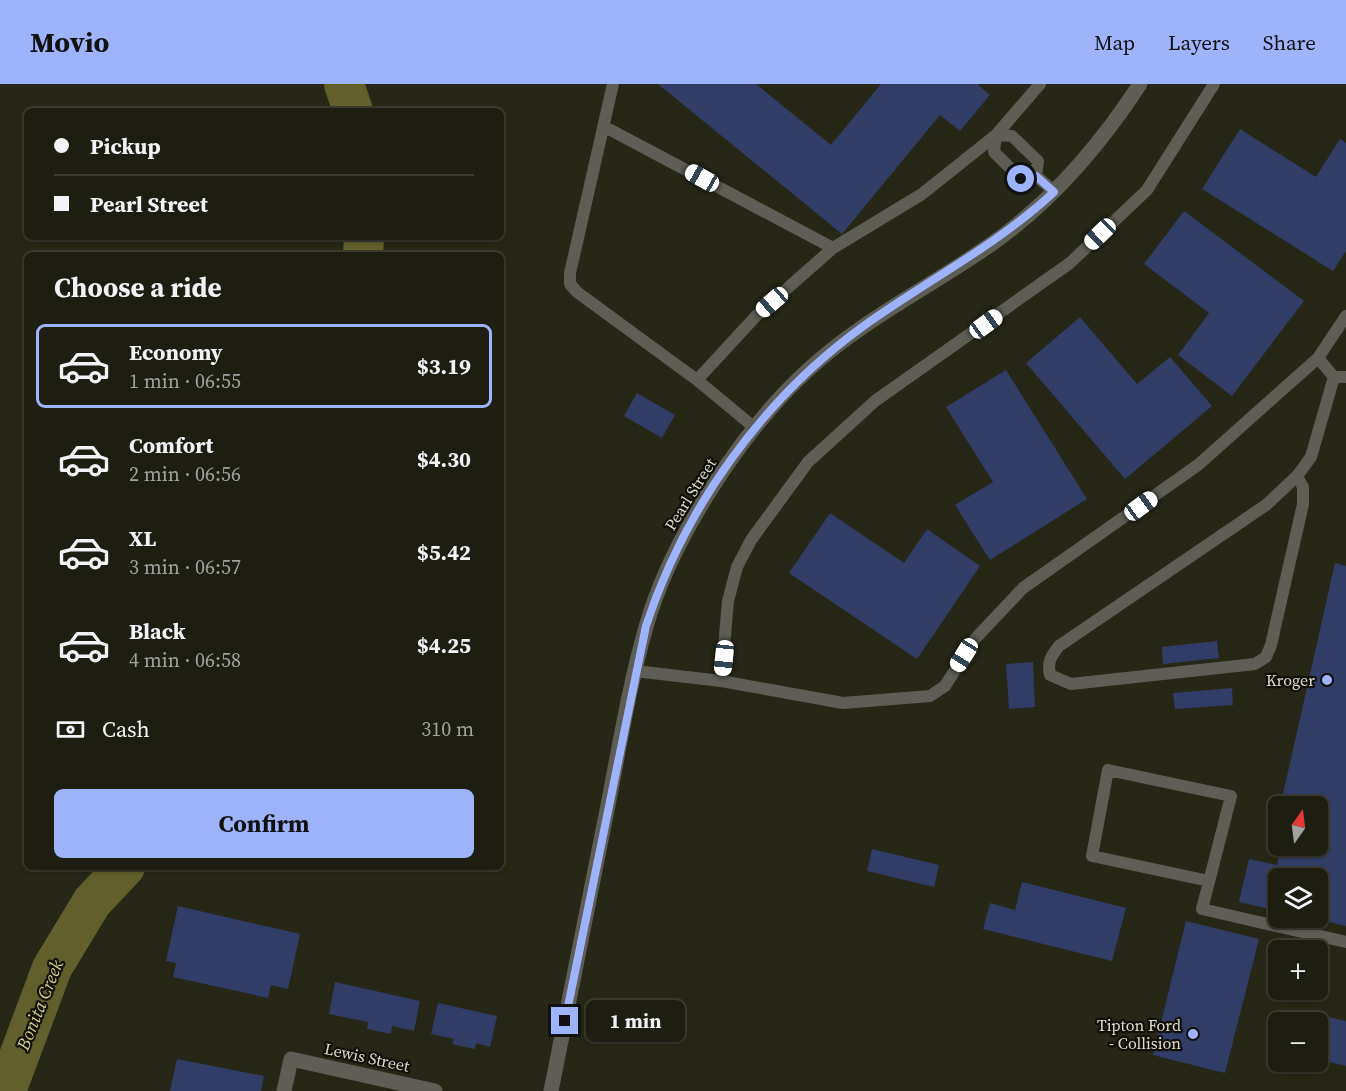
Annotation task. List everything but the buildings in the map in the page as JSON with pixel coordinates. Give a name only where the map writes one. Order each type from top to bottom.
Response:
[{"type":"street","name":"Pearl Street","points":[[551,1091],[635,671],[658,591],[681,540],[755,428],[807,370],[837,345],[991,244],[1054,192],[1096,147],[1140,84]]},
{"type":"street","name":"Lewis Street","points":[[284,1091],[291,1059],[435,1091]]},
{"type":"lane","points":[[612,84],[605,127],[570,273],[570,284],[577,292],[697,380],[755,428]]},
{"type":"lane","points":[[697,380],[756,316],[833,248],[922,194],[996,135],[1040,84]]},
{"type":"lane","points":[[722,681],[729,601],[737,567],[751,540],[808,462],[874,401],[1070,263],[1147,190],[1214,84]]},
{"type":"lane","points":[[605,127],[833,248]]},
{"type":"lane","points":[[996,135],[1012,136],[1038,161],[1036,176]]},
{"type":"lane","points":[[996,135],[994,152],[1021,179],[1036,176]]},
{"type":"lane","points":[[1036,176],[1054,192]]},
{"type":"lane","points":[[635,671],[722,681],[843,703],[930,696],[945,686],[974,640],[1023,588],[1197,465],[1318,358],[1346,316]]},
{"type":"lane","points":[[1297,476],[1303,487],[1303,504],[1271,645],[1266,657],[1255,664],[1071,684],[1050,675],[1048,666],[1051,656],[1059,646],[1266,505],[1297,476],[1311,457],[1340,377],[1318,358]]},
{"type":"lane","points":[[1209,882],[1092,856],[1108,770],[1231,796],[1209,882],[1202,909],[1346,942]]},
{"type":"waterway","name":"Bonita Creek","points":[[344,84],[352,108]]},
{"type":"waterway","name":"Bonita Creek","points":[[363,252],[364,240]]},
{"type":"waterway","name":"Bonita Creek","points":[[6,1091],[52,968],[92,902],[122,870]]},
{"type":"place","name":"Kroger","points":[[1327,680]]},
{"type":"place","name":"Tipton Ford - Collision","points":[[1193,1034]]},
{"type":"route","points":[[565,1021],[635,671],[646,626],[658,591],[681,540],[729,464],[755,428],[807,370],[867,323],[991,244],[1034,211],[1054,192],[1036,176],[1021,179]]}]
